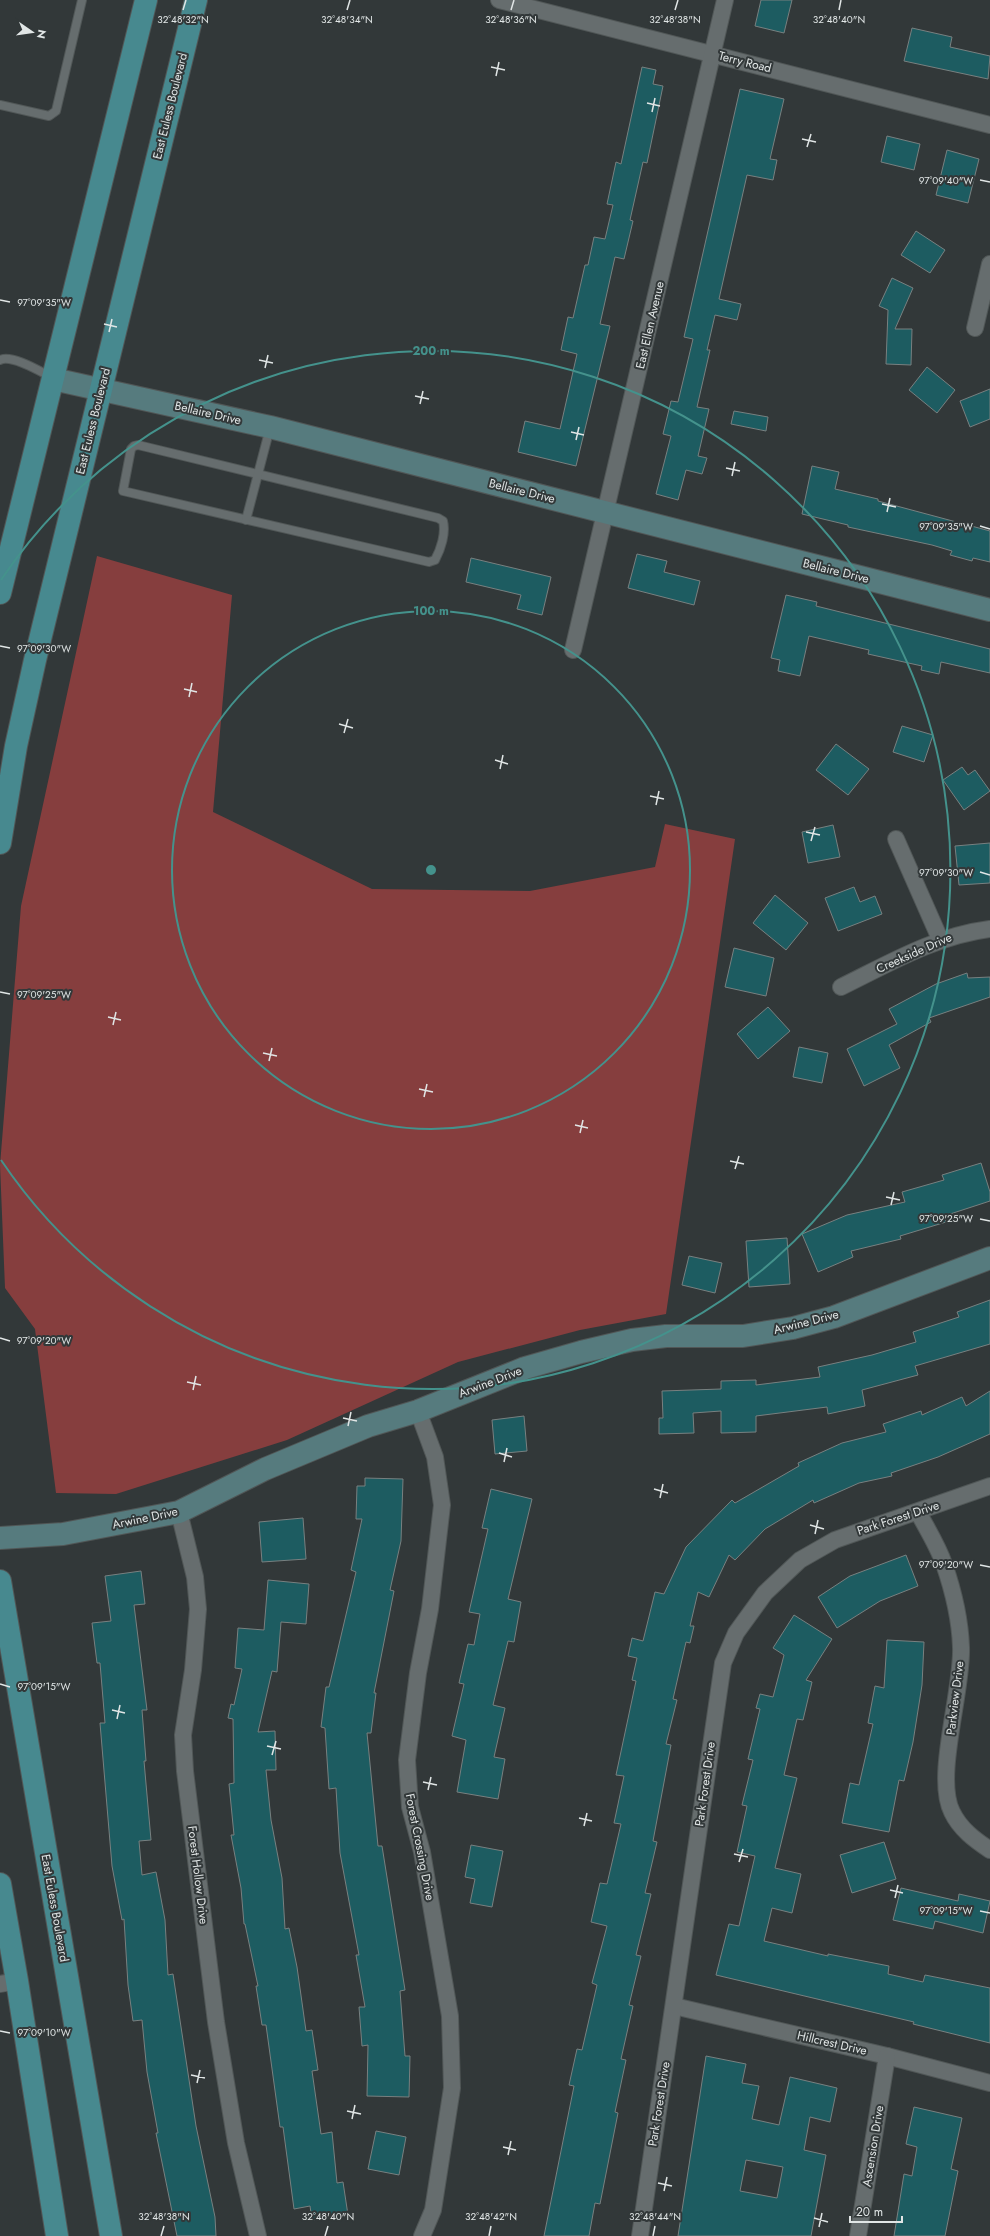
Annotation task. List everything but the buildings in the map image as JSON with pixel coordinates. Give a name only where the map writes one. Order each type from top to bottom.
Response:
[{"type":"main road","points":[[0,592],[146,0]]},
{"type":"main road","name":"East Euless Boulevard","points":[[0,843],[16,746],[33,667],[196,0]]},
{"type":"main road","name":"East Euless Boulevard","points":[[0,1581],[111,2236]]},
{"type":"main road","points":[[0,1884],[9,1983],[57,2236]]},
{"type":"street","name":"Terry Road","points":[[499,0],[990,125]]},
{"type":"street","name":"East Ellen Avenue","points":[[574,650],[725,0]]},
{"type":"street","points":[[975,328],[990,264]]},
{"type":"street","name":"Bellaire Drive","points":[[53,379],[270,427],[990,610]]},
{"type":"street","points":[[896,839],[940,939]]},
{"type":"street","name":"Creekside Drive","points":[[841,987],[940,939],[964,932],[990,929]]},
{"type":"street","name":"Arwine Drive","points":[[0,1538],[63,1534],[179,1512],[273,1466],[368,1426],[418,1411],[525,1368],[581,1352],[632,1340],[666,1336],[743,1336],[794,1328],[834,1317],[990,1258]]},
{"type":"street","name":"Forest Crossing Drive","points":[[418,1411],[435,1457],[442,1505],[430,1609],[418,1673],[407,1760],[410,1807],[422,1852],[450,2016],[452,2088],[433,2210],[422,2236]]},
{"type":"street","name":"Park Forest Drive","points":[[640,2236],[723,1663],[736,1633],[765,1593],[800,1560],[835,1540],[902,1515],[918,1512],[990,1486]]},
{"type":"street","name":"Forest Hollow Drive","points":[[179,1512],[195,1577],[198,1609],[193,1670],[183,1735],[185,1771],[216,2022],[236,2143],[258,2236]]},
{"type":"street","name":"Parkview Drive","points":[[918,1512],[944,1563],[959,1620],[961,1648],[959,1688],[948,1752],[948,1800],[952,1812],[969,1835],[990,1850]]},
{"type":"street","name":"Hillcrest Drive","points":[[674,2006],[887,2056],[990,2083]]},
{"type":"street","name":"Ascension Drive","points":[[858,2236],[887,2056]]},
{"type":"lane","points":[[0,105],[49,116],[56,112],[82,0]]},
{"type":"lane","points":[[0,360],[4,358],[13,360],[53,379]]},
{"type":"lane","points":[[246,520],[270,427]]},
{"type":"lane","points":[[134,446],[147,447],[258,475],[438,518],[443,521],[444,526],[440,551],[435,560],[429,562],[123,491],[131,449],[134,446]]},
{"type":"shaded area","points":[[97,556],[232,595],[213,812],[372,889],[530,891],[655,867],[665,824],[735,839],[666,1314],[580,1330],[458,1362],[287,1440],[116,1494],[56,1493],[35,1329],[5,1288],[0,1165],[21,906]]}]
